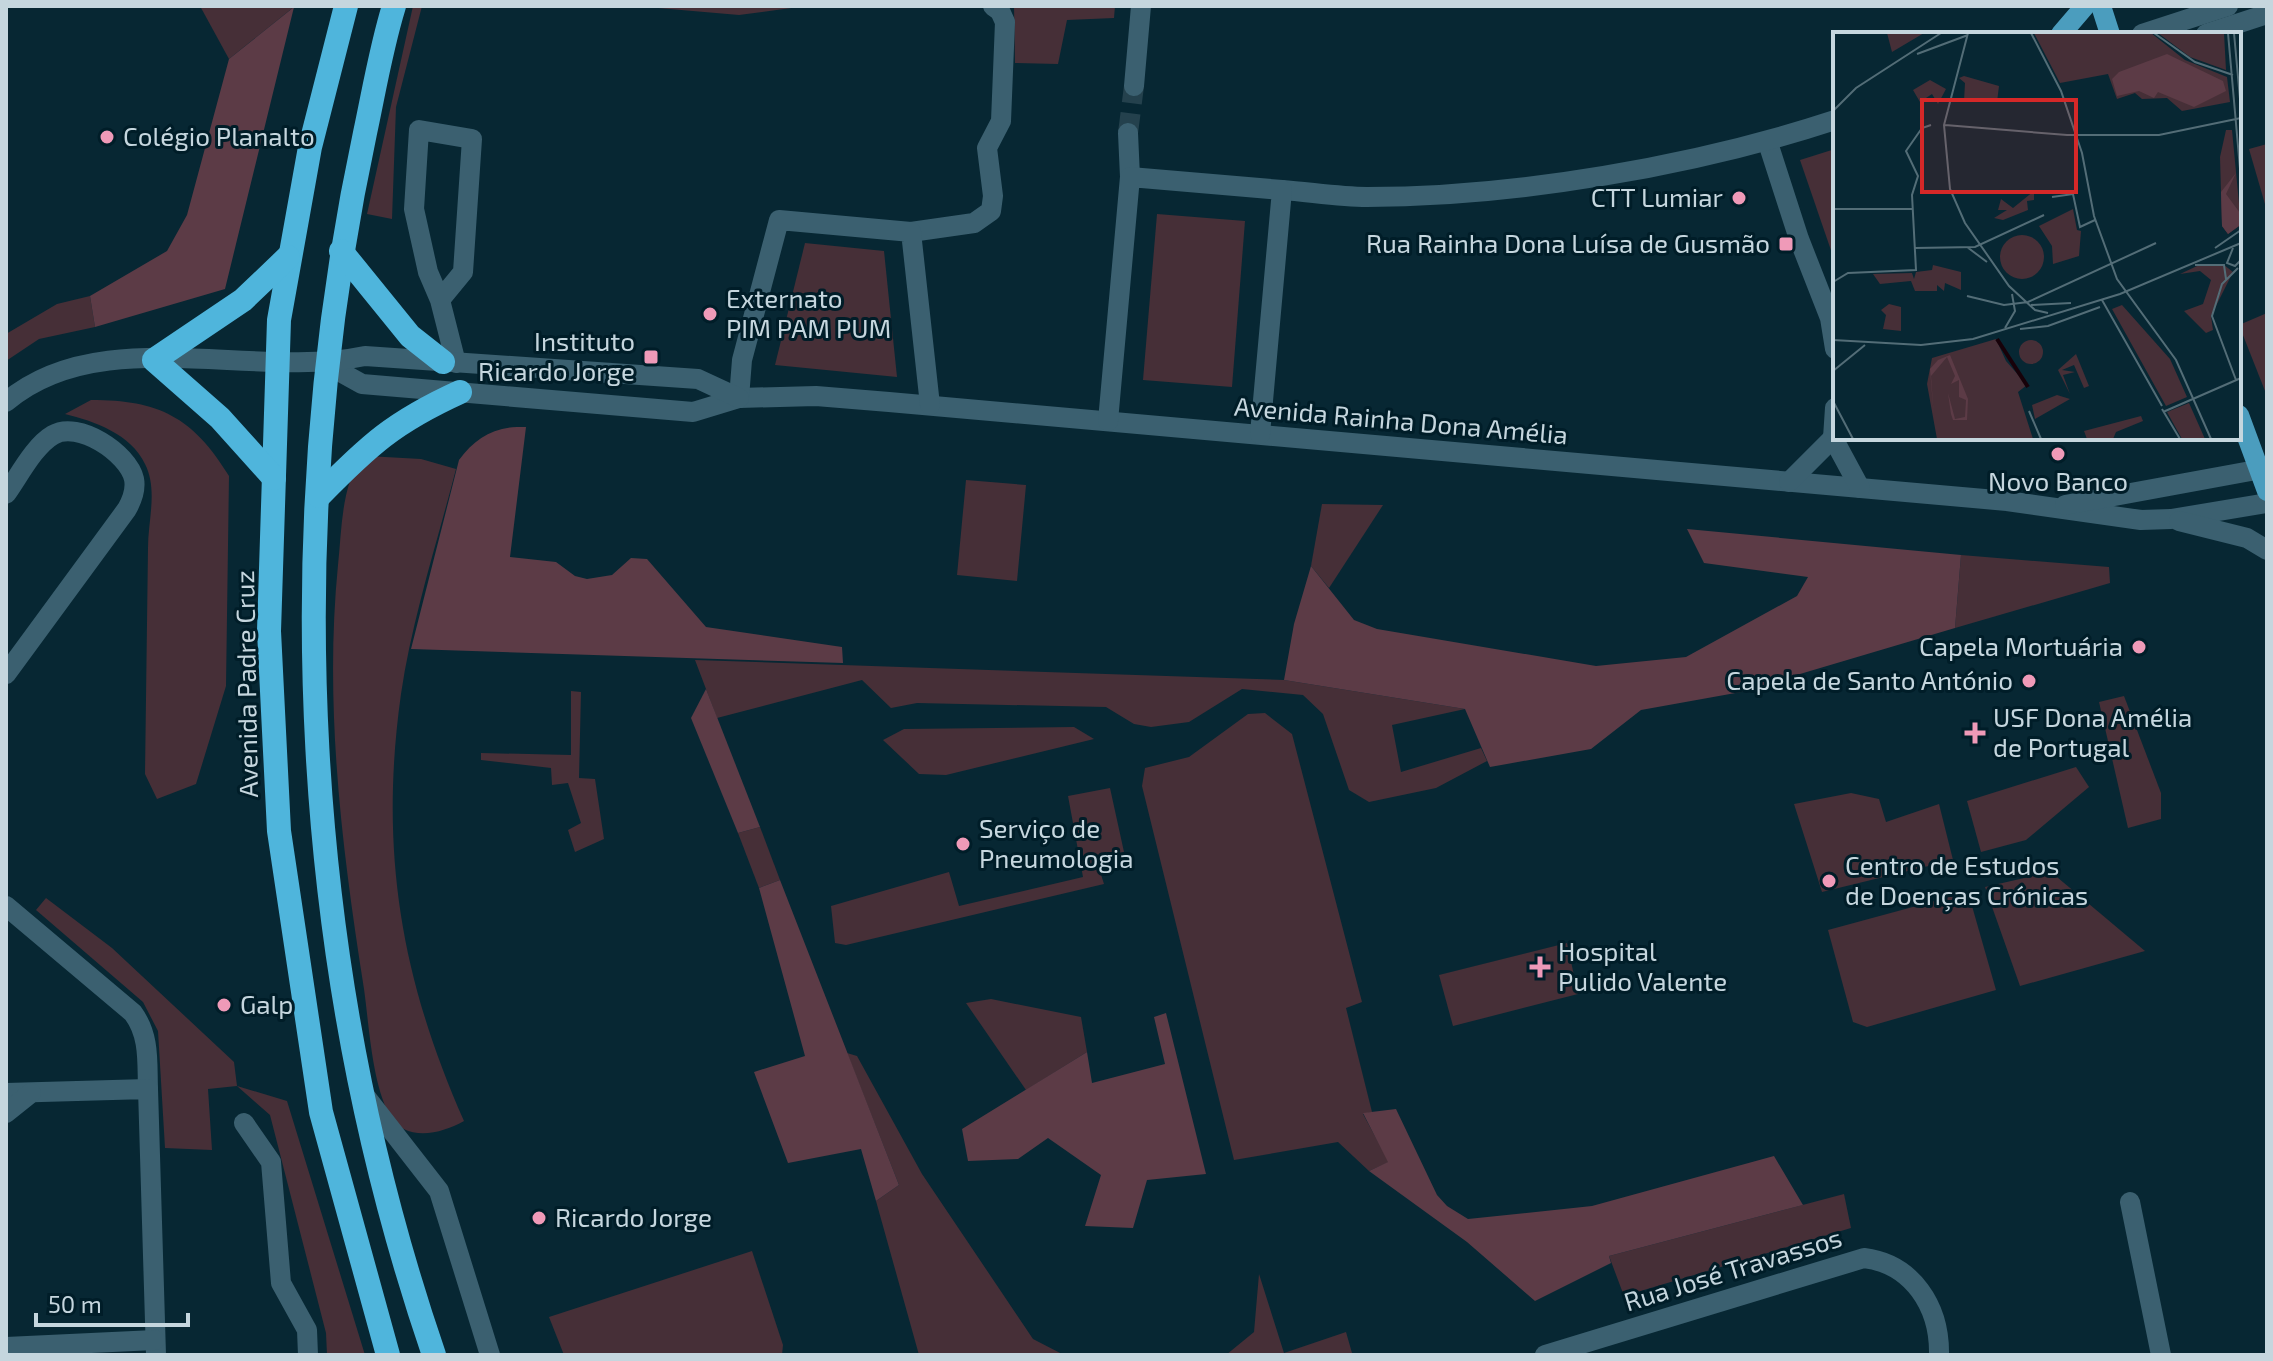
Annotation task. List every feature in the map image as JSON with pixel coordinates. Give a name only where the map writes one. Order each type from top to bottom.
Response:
[{"type":"highway","name":"Avenida Padre Cruz","points":[[346,6],[310,147],[288,257],[277,363],[269,631],[279,831],[321,1112],[388,1355]]},
{"type":"highway","points":[[394,6],[341,251],[326,364],[314,602],[317,728],[323,827],[339,956],[362,1092],[418,1308],[434,1355]]},
{"type":"highway","points":[[341,251],[410,336],[450,362]]},
{"type":"highway","points":[[274,478],[220,418],[154,360],[243,300],[288,257]]},
{"type":"highway","points":[[319,496],[372,442],[414,413],[460,392]]},
{"type":"main road","points":[[2063,32],[2085,6]]},
{"type":"main road","points":[[2101,6],[2109,32]]},
{"type":"main road","points":[[2241,420],[2263,469],[2267,491]]},
{"type":"street","points":[[739,398],[742,360],[779,220],[808,226],[911,232],[974,223],[991,211],[993,196],[987,148],[1001,121],[1005,22],[1000,11],[993,6]]},
{"type":"street","points":[[1134,86],[1141,6]]},
{"type":"street","points":[[2148,32],[2228,6]]},
{"type":"street","points":[[2212,32],[2267,14]]},
{"type":"street","points":[[1130,177],[1366,197],[1504,190],[1768,143],[1833,121]]},
{"type":"street","points":[[440,300],[463,272],[472,139],[419,130],[414,209],[428,272],[440,300],[450,362]]},
{"type":"street","points":[[1108,421],[1130,177],[1128,133]]},
{"type":"street","points":[[1768,143],[1799,239],[1830,318],[1833,337]]},
{"type":"street","points":[[1260,434],[1282,190]]},
{"type":"street","points":[[911,232],[930,405]]},
{"type":"street","name":"Avenida Rainha Dona Amélia","points":[[326,364],[365,356],[698,379],[739,398]]},
{"type":"street","points":[[6,402],[53,372],[98,362],[154,360],[326,364]]},
{"type":"street","name":"Avenida Rainha Dona Amélia","points":[[326,364],[362,384],[693,412],[739,398],[816,396],[2057,506],[2112,517],[2171,519],[2267,503]]},
{"type":"street","points":[[6,494],[49,437],[70,430],[88,436],[121,459],[131,471],[135,485],[127,509],[6,674]]},
{"type":"street","points":[[1789,482],[1833,438]]},
{"type":"street","points":[[1834,440],[1860,488]]},
{"type":"street","name":"Avenida Rainha Dona Amélia","points":[[2057,506],[2263,469]]},
{"type":"street","name":"Avenida Rainha Dona Amélia","points":[[2171,519],[2247,538],[2267,550]]},
{"type":"street","points":[[6,906],[133,1013],[147,1041],[156,1348],[6,1347]]},
{"type":"street","points":[[6,1093],[148,1089]]},
{"type":"street","points":[[362,1092],[439,1191],[490,1355]]},
{"type":"street","points":[[6,1113],[31,1093]]},
{"type":"street","points":[[244,1123],[271,1162],[281,1283],[307,1330],[308,1355]]},
{"type":"street","points":[[2130,1202],[2161,1355]]},
{"type":"street","name":"Rua José Travassos","points":[[1545,1355],[1842,1262],[1864,1258],[1883,1261],[1915,1281],[1925,1295],[1943,1350]]},
{"type":"shaded area","points":[[200,6],[295,6],[229,59]]},
{"type":"shaded area","points":[[413,6],[422,6],[396,107],[392,219],[367,214]]},
{"type":"shaded area","points":[[635,6],[806,6],[739,15]]},
{"type":"shaded area","points":[[1014,6],[1115,6],[1114,18],[1067,20],[1058,64],[1015,63]]},
{"type":"shaded area","points":[[294,7],[225,289],[95,327],[90,296],[167,251],[187,215],[229,59]]},
{"type":"shaded area","points":[[2267,144],[2267,211],[2249,149]]},
{"type":"shaded area","points":[[1833,150],[1833,256],[1800,160]]},
{"type":"shaded area","points":[[1157,214],[1245,221],[1232,387],[1143,380]]},
{"type":"shaded area","points":[[805,243],[884,251],[897,377],[775,365]]},
{"type":"shaded area","points":[[90,296],[95,327],[39,339],[6,361],[6,334],[57,304]]},
{"type":"shaded area","points":[[2267,313],[2267,396],[2241,330],[2241,324]]},
{"type":"shaded area","points":[[91,400],[136,404],[172,416],[202,439],[229,476],[226,686],[196,784],[157,799],[145,774],[151,484],[145,464],[131,445],[111,430],[65,414]]},
{"type":"shaded area","points":[[526,427],[510,557],[556,562],[575,576],[587,579],[612,575],[631,558],[647,559],[706,627],[842,647],[843,663],[411,649],[459,460],[484,436]]},
{"type":"shaded area","points":[[367,456],[421,459],[456,469],[412,638],[401,694],[395,751],[393,807],[401,913],[424,1016],[464,1121],[424,1133],[404,1129],[396,1123],[383,1101],[372,1053],[342,831],[334,725],[334,618],[345,502],[350,481]]},
{"type":"shaded area","points":[[966,480],[1026,485],[1017,581],[957,575]]},
{"type":"shaded area","points":[[1322,504],[1383,505],[1329,588],[1311,566]]},
{"type":"shaded area","points":[[1687,529],[1961,555],[1955,628],[1800,674],[1791,683],[1641,710],[1591,749],[1490,767],[1465,709],[1284,680],[1294,624],[1311,566],[1354,620],[1377,629],[1596,666],[1686,657],[1797,596],[1808,577],[1704,563]]},
{"type":"shaded area","points":[[1961,555],[2109,567],[2110,583],[1955,628]]},
{"type":"shaded area","points":[[695,660],[1284,680],[1465,709],[1392,725],[1401,772],[1481,748],[1487,761],[1436,788],[1369,802],[1349,790],[1323,714],[1303,695],[1242,689],[1189,722],[1151,727],[1134,724],[1106,707],[917,703],[891,708],[862,680],[717,718]]},
{"type":"shaded area","points":[[706,689],[760,827],[738,833],[691,718]]},
{"type":"shaded area","points":[[571,691],[581,692],[579,778],[595,779],[604,839],[575,852],[568,830],[581,823],[568,783],[552,785],[551,768],[481,760],[481,753],[571,755]]},
{"type":"shaded area","points":[[2124,696],[2161,793],[2161,819],[2128,828],[2099,702]]},
{"type":"shaded area","points":[[1265,713],[1292,734],[1362,1002],[1346,1008],[1372,1112],[1363,1114],[1389,1162],[1369,1171],[1338,1142],[1234,1160],[1142,786],[1145,768],[1189,757],[1248,714]]},
{"type":"shaded area","points":[[1074,727],[1094,739],[946,775],[919,774],[883,740],[904,729]]},
{"type":"shaded area","points":[[2076,767],[2089,787],[2026,840],[1981,852],[1967,801]]},
{"type":"shaded area","points":[[1110,788],[1124,852],[1096,859],[1104,884],[846,945],[835,943],[831,906],[949,872],[959,906],[1083,877],[1068,796]]},
{"type":"shaded area","points":[[1851,793],[1879,799],[1886,822],[1939,804],[1953,860],[1822,892],[1794,804]]},
{"type":"shaded area","points":[[760,827],[780,880],[759,888],[738,833]]},
{"type":"shaded area","points":[[2051,872],[2145,951],[2020,986],[1985,887]]},
{"type":"shaded area","points":[[780,880],[899,1185],[876,1201],[861,1149],[788,1163],[754,1072],[805,1056],[759,888]]},
{"type":"shaded area","points":[[1968,892],[1996,990],[1867,1027],[1853,1022],[1828,930]]},
{"type":"shaded area","points":[[46,898],[112,948],[234,1062],[237,1086],[208,1089],[212,1150],[165,1148],[158,1031],[143,1002],[36,910]]},
{"type":"shaded area","points":[[1567,943],[1578,994],[1453,1026],[1439,975]]},
{"type":"shaded area","points":[[991,999],[1081,1017],[1087,1052],[1026,1090],[966,1003]]},
{"type":"shaded area","points":[[1166,1013],[1206,1174],[1147,1180],[1133,1228],[1085,1226],[1101,1175],[1048,1138],[1018,1159],[968,1161],[962,1129],[1087,1052],[1092,1083],[1165,1064],[1154,1017]]},
{"type":"shaded area","points":[[847,1053],[857,1056],[922,1174],[1033,1339],[1064,1355],[919,1355],[876,1201],[899,1185]]},
{"type":"shaded area","points":[[237,1086],[287,1101],[365,1355],[327,1355],[326,1333],[270,1115]]},
{"type":"shaded area","points":[[1396,1109],[1437,1195],[1447,1206],[1468,1219],[1592,1206],[1774,1156],[1803,1205],[1609,1256],[1611,1263],[1535,1301],[1467,1242],[1369,1171],[1388,1162],[1363,1113]]},
{"type":"shaded area","points":[[1844,1194],[1851,1228],[1624,1296],[1609,1256]]},
{"type":"shaded area","points":[[752,1251],[783,1345],[782,1355],[564,1355],[549,1317]]},
{"type":"shaded area","points":[[1259,1274],[1284,1353],[1346,1332],[1352,1353],[1226,1355],[1254,1332]]},
{"type":"tunnel","points":[[1128,133],[1134,86]]},
{"type":"place","name":"Colégio Planalto","points":[[107,137]]},
{"type":"place","name":"CTT Lumiar","points":[[1739,198]]},
{"type":"place","name":"Rua Rainha Dona Luísa de Gusmão","points":[[1786,244]]},
{"type":"place","name":"Externato PIM PAM PUM","points":[[710,314]]},
{"type":"place","name":"Instituto Ricardo Jorge","points":[[651,357]]},
{"type":"place","name":"Novo Banco","points":[[2058,454]]},
{"type":"place","name":"Capela Mortuária","points":[[2139,647]]},
{"type":"place","name":"Capela de Santo António","points":[[2029,681]]},
{"type":"place","name":"USF Dona Amélia de Portugal","points":[[1975,733]]},
{"type":"place","name":"Serviço de Pneumologia","points":[[963,844]]},
{"type":"place","name":"Centro de Estudos de Doenças Crónicas","points":[[1829,881]]},
{"type":"place","name":"Hospital Pulido Valente","points":[[1540,967]]},
{"type":"place","name":"Galp","points":[[224,1005]]},
{"type":"place","name":"Ricardo Jorge","points":[[539,1218]]}]
